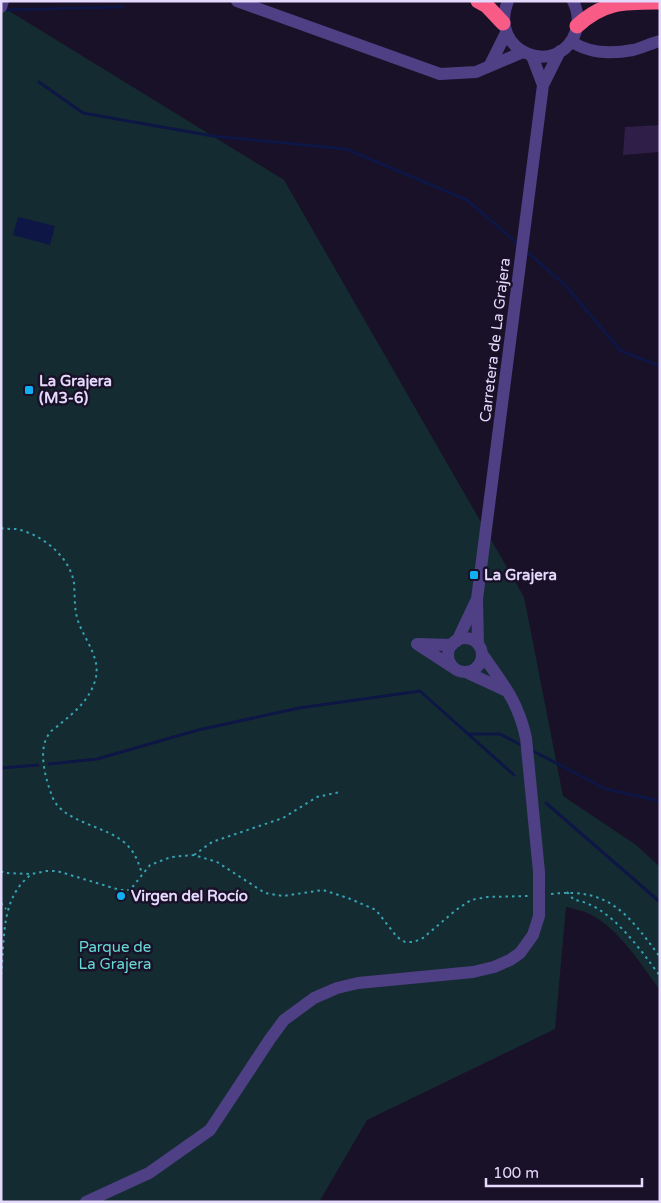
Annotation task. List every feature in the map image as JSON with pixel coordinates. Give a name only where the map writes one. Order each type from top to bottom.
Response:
[{"type":"highway","points":[[478,1],[487,6],[505,28]]},
{"type":"highway","points":[[577,26],[592,13],[602,8],[630,3],[660,2]]},
{"type":"street","points":[[1,7],[3,1]]},
{"type":"street","points":[[237,1],[440,74],[476,72],[490,65],[527,54],[542,56],[560,51],[571,41],[577,26],[578,16],[573,1]]},
{"type":"street","points":[[490,65],[505,28],[504,12],[508,1]]},
{"type":"street","name":"Carretera de La Grajera","points":[[505,28],[516,47],[527,54],[543,85]]},
{"type":"street","points":[[571,41],[590,51],[604,52],[633,50],[660,41]]},
{"type":"street","name":"Carretera de La Grajera","points":[[480,649],[477,599],[543,85],[560,51]]},
{"type":"street","name":"Carretera de La Grajera","points":[[455,643],[477,599]]},
{"type":"street","points":[[86,1202],[150,1174],[210,1130],[284,1020],[314,998],[358,983],[473,972],[502,964],[520,953],[533,935],[539,916],[539,872],[526,738],[522,718],[509,692],[480,649],[468,639],[455,643],[417,644],[454,668],[509,692]]},
{"type":"street","points":[[454,668],[449,661],[448,655],[455,643]]},
{"type":"street","points":[[466,672],[480,664],[480,649]]},
{"type":"path","points":[[1,528],[16,529],[34,535],[57,552],[68,566],[73,581],[78,621],[96,662],[98,672],[86,701],[48,734],[43,752],[44,774],[53,799],[69,817],[89,823],[128,846],[138,861],[142,874]]},
{"type":"path","points":[[194,855],[212,842],[283,818],[317,798],[340,792]]},
{"type":"path","points":[[1,871],[32,874],[57,871],[120,890],[130,890],[150,865],[171,857],[194,855],[217,862],[265,893],[283,896],[322,890],[348,898],[376,910],[397,938],[405,942],[414,942],[423,938],[471,900],[514,898]]},
{"type":"path","points":[[1,975],[6,910],[19,885],[32,874]]},
{"type":"path","points":[[660,957],[637,926],[611,903],[593,895],[567,892],[574,900],[583,901],[602,909],[618,925],[660,976]]},
{"type":"path","points":[[1,903],[6,910]]},
{"type":"green space","name":"Parque de La Grajera","points":[[1,6],[284,180],[524,597],[563,796],[636,845],[660,867],[660,990],[627,945],[607,925],[585,912],[566,907],[555,1029],[367,1120],[319,1202],[1,1202]]},
{"type":"shaded area","points":[[18,217],[55,226],[50,245],[13,235]]},
{"type":"building","points":[[660,125],[660,152],[623,155],[625,127]]},
{"type":"waterway","points":[[3,10],[122,7]]},
{"type":"waterway","points":[[39,82],[83,113],[213,136],[346,149],[467,200],[518,244]]},
{"type":"waterway","points":[[525,250],[565,285],[621,351],[660,366]]},
{"type":"waterway","points":[[49,764],[97,759],[198,730],[299,708],[420,691],[514,775]]},
{"type":"waterway","points":[[468,734],[500,734],[523,746]]},
{"type":"waterway","points":[[531,750],[606,789],[660,801]]},
{"type":"waterway","points":[[1,768],[38,765]]},
{"type":"waterway","points":[[546,803],[660,902]]},
{"type":"place","name":"La Grajera (M3-6)","points":[[29,390]]},
{"type":"place","name":"La Grajera","points":[[474,575]]},
{"type":"place","name":"Virgen del Rocío","points":[[121,896]]}]
